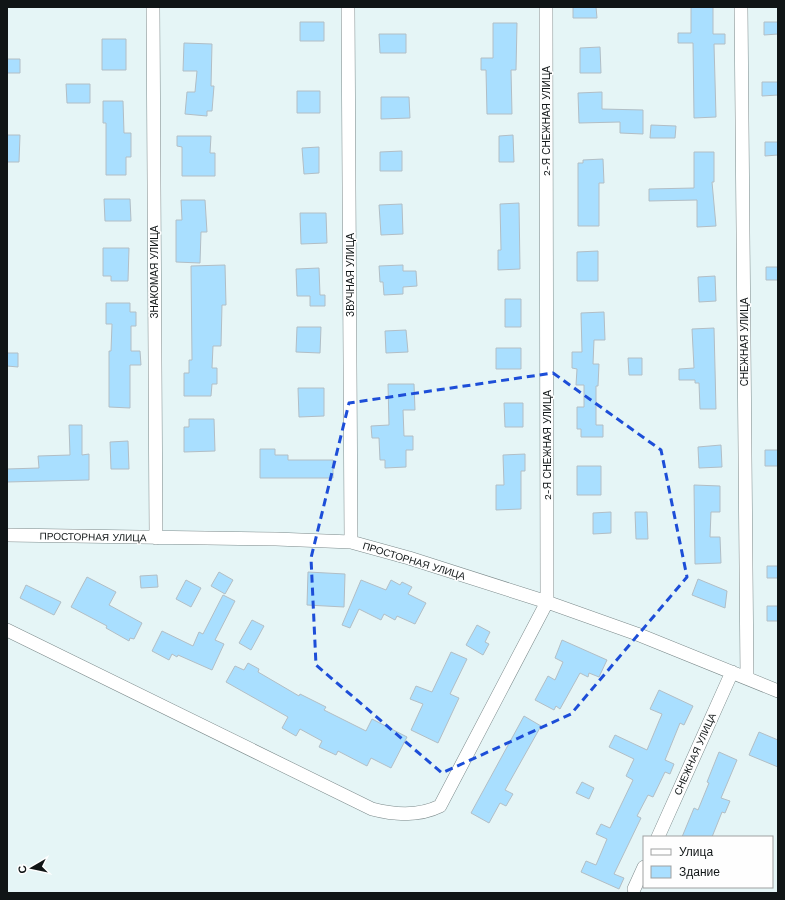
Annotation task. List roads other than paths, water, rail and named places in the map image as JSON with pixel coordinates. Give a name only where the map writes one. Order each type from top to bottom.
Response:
[{"type":"street","name":"ЗНАКОМАЯ УЛИЦА","points":[[153,7],[156,538]]},
{"type":"street","name":"ЗВУЧНАЯ УЛИЦА","points":[[348,7],[351,542]]},
{"type":"street","name":"2-Я СНЕЖНАЯ УЛИЦА","points":[[7,630],[372,809],[391,814],[427,812],[440,806],[547,602],[546,7]]},
{"type":"street","name":"СНЕЖНАЯ УЛИЦА","points":[[742,7],[747,678]]},
{"type":"street","name":"ПРОСТОРНАЯ УЛИЦА","points":[[7,535],[276,539],[351,542],[410,558],[547,602],[637,634],[778,691]]},
{"type":"street","name":"СНЕЖНАЯ УЛИЦА","points":[[658,836],[732,672]]},
{"type":"street","points":[[634,889],[643,869]]}]
